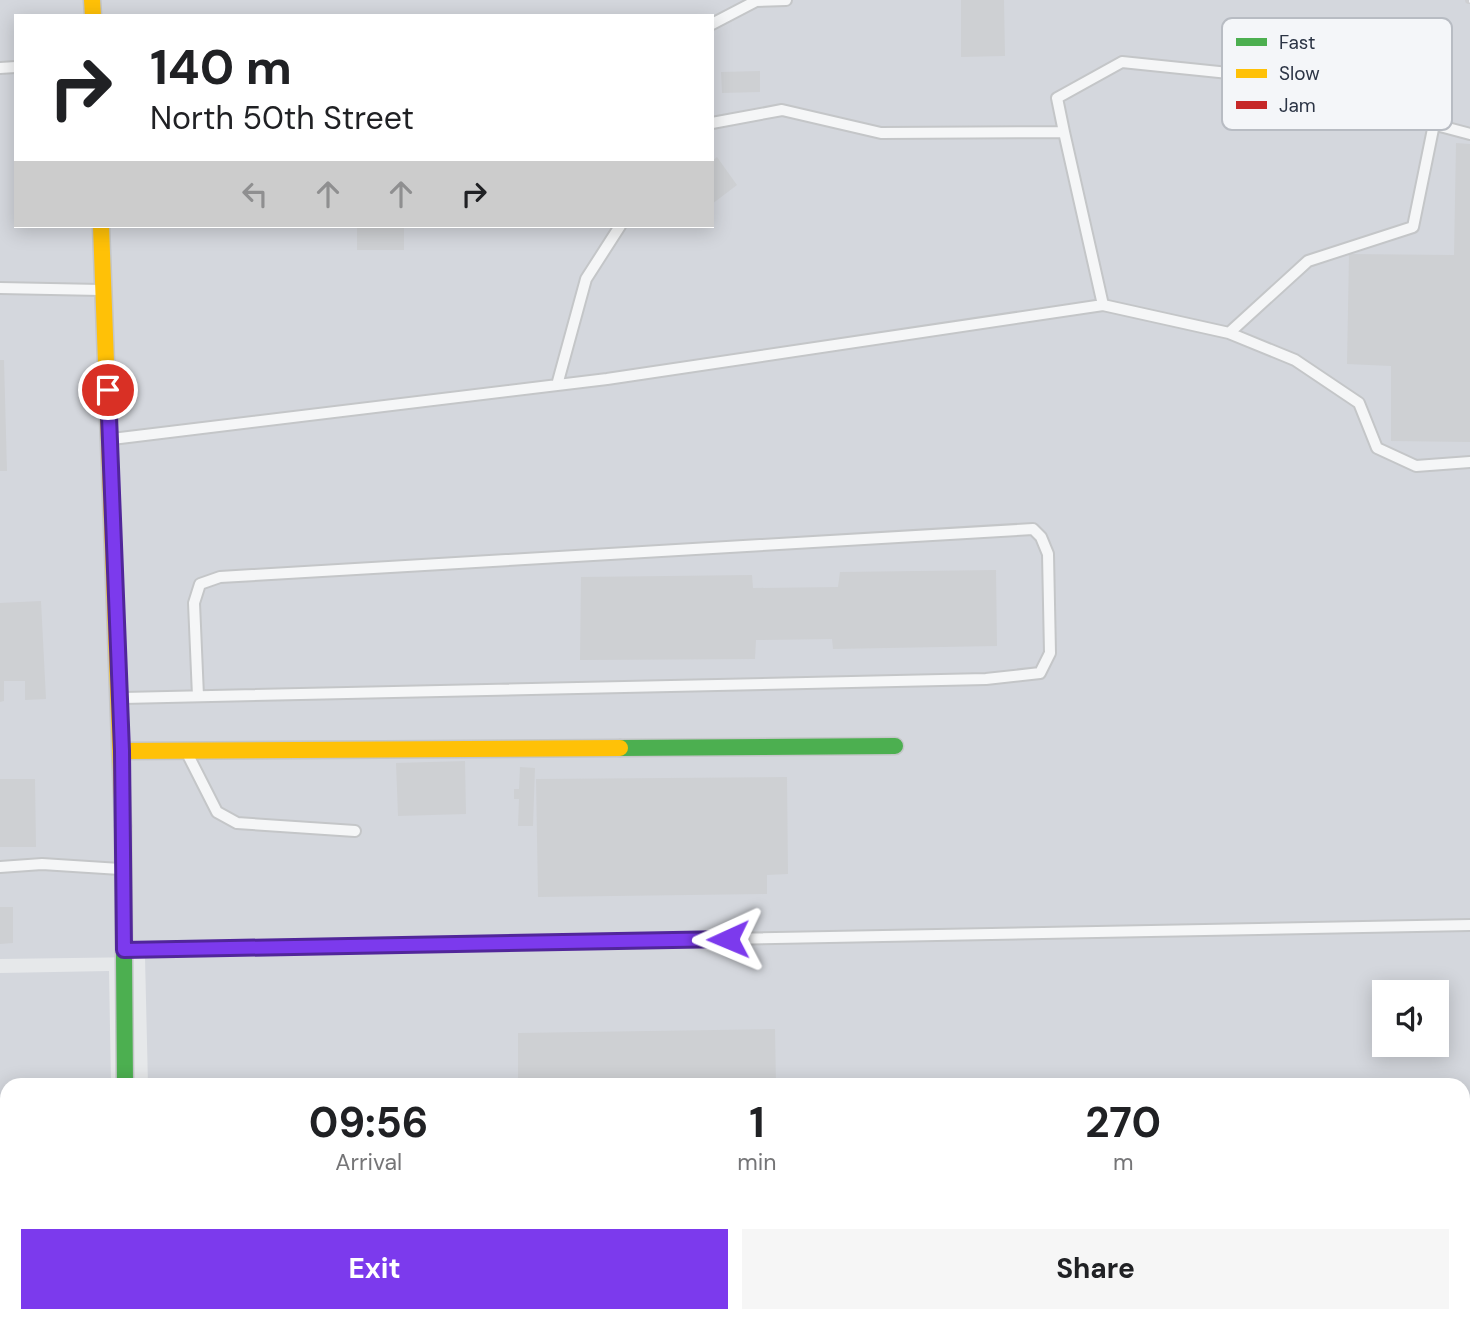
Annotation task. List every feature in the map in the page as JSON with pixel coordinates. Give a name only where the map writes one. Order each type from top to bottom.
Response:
[{"type":"street","points":[[101,228],[122,751],[125,1078]]},
{"type":"street","points":[[122,751],[895,746]]},
{"type":"lane","points":[[714,23],[756,1],[786,0]]},
{"type":"lane","points":[[1103,305],[1057,98],[1122,62],[1222,72]]},
{"type":"lane","points":[[714,123],[782,110],[881,133],[1064,132]]},
{"type":"lane","points":[[1452,129],[1470,134]]},
{"type":"lane","points":[[1229,333],[1308,261],[1413,227],[1433,130]]},
{"type":"lane","points":[[557,385],[586,279],[619,228]]},
{"type":"lane","points":[[0,288],[103,290]]},
{"type":"lane","points":[[110,440],[557,385],[1103,305],[1229,333],[1295,360],[1359,403],[1377,448],[1416,466],[1470,462]]},
{"type":"lane","points":[[120,698],[986,679],[1040,673],[1050,653],[1048,554],[1041,537],[1033,529],[220,577],[200,584],[194,603],[198,696]]},
{"type":"lane","points":[[186,751],[217,812],[237,823],[355,831]]},
{"type":"lane","points":[[0,867],[42,864],[123,869]]},
{"type":"lane","points":[[124,950],[1470,925]]},
{"type":"shaded area","points":[[0,0],[1470,0],[1470,1078],[148,1078],[145,957],[0,959]]},
{"type":"shaded area","points":[[109,971],[111,1078],[0,1078],[0,973]]},
{"type":"building","points":[[961,0],[1004,0],[1005,56],[961,57]]},
{"type":"building","points":[[760,71],[760,92],[722,93],[721,72]]},
{"type":"building","points":[[1456,143],[1470,144],[1470,442],[1391,441],[1391,366],[1347,364],[1349,254],[1454,255]]},
{"type":"building","points":[[717,157],[737,185],[714,202],[714,159]]},
{"type":"building","points":[[357,228],[404,228],[404,250],[357,250]]},
{"type":"building","points":[[0,360],[4,360],[7,471],[0,471]]},
{"type":"building","points":[[996,570],[997,646],[833,649],[832,639],[756,640],[755,659],[580,660],[581,577],[752,575],[753,588],[838,587],[840,572]]},
{"type":"building","points":[[41,601],[46,699],[25,700],[25,681],[4,681],[4,701],[0,702],[0,603]]},
{"type":"building","points":[[465,761],[466,814],[398,816],[396,763]]},
{"type":"building","points":[[520,767],[535,768],[533,826],[518,826],[519,799],[514,799],[514,789],[519,789]]},
{"type":"building","points":[[787,777],[788,874],[767,875],[767,894],[538,897],[536,779]]},
{"type":"building","points":[[0,779],[35,779],[36,847],[0,847]]},
{"type":"building","points":[[0,907],[13,907],[13,943],[0,944]]},
{"type":"building","points":[[775,1029],[776,1078],[518,1078],[518,1033]]},
{"type":"traffic: fast","points":[[620,748],[895,746]]},
{"type":"traffic: fast","points":[[123,826],[125,1078]]},
{"type":"traffic: slow","points":[[92,0],[93,14]]},
{"type":"traffic: slow","points":[[101,228],[123,826]]},
{"type":"traffic: slow","points":[[122,751],[620,748]]},
{"type":"route","points":[[108,390],[122,751],[124,950],[728,939]]}]
